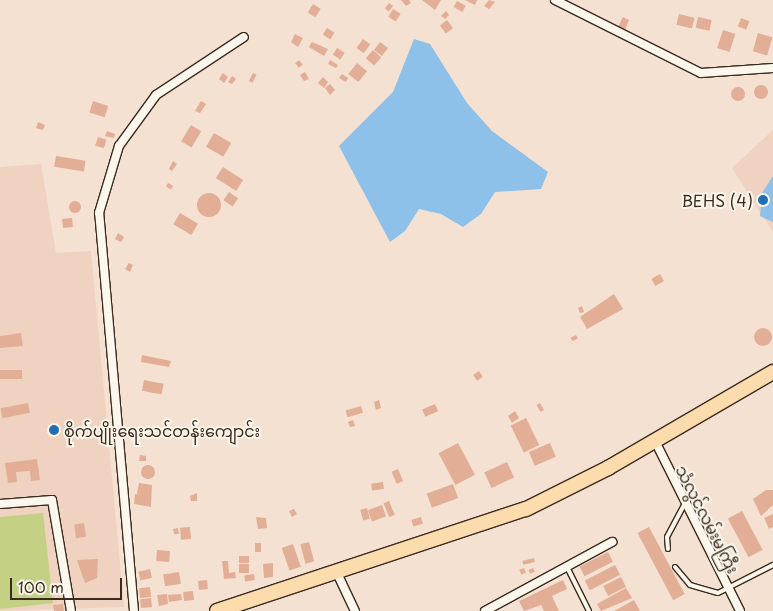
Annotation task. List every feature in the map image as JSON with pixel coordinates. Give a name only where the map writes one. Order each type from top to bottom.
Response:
[{"type":"highway","points":[[217,611],[337,573],[526,508],[773,372]]},
{"type":"street","points":[[555,0],[701,73],[773,68]]},
{"type":"street","points":[[134,611],[99,212],[119,146],[156,95],[244,37]]},
{"type":"street","name":"သံလွင်လမ်းမကြီး","points":[[654,439],[684,505],[740,611]]},
{"type":"street","points":[[0,504],[52,500],[71,611]]},
{"type":"street","points":[[485,611],[568,569],[612,542]]},
{"type":"street","points":[[337,573],[355,611]]},
{"type":"lane","points":[[668,549],[670,530],[684,505]]},
{"type":"lane","points":[[675,567],[690,585],[702,590],[718,593],[773,565]]},
{"type":"lane","points":[[568,569],[590,611]]},
{"type":"shaded area","name":"BEHS (4)","points":[[773,130],[773,232],[732,168]]},
{"type":"shaded area","name":"စိုက်ပျိုးရေးသင်တန်းကျောင်း","points":[[41,164],[56,253],[91,251],[124,607],[0,611],[0,167]]},
{"type":"green space","points":[[43,513],[53,603],[0,609],[0,517]]},
{"type":"water","points":[[414,39],[430,44],[467,103],[492,131],[548,172],[541,189],[495,192],[481,214],[463,227],[441,214],[419,209],[405,231],[390,242],[339,146],[393,92]]},
{"type":"water","points":[[773,176],[773,222],[760,216],[762,193]]},
{"type":"building","points":[[401,0],[409,0],[411,3],[406,6]]},
{"type":"building","points":[[422,0],[441,0],[435,10]]},
{"type":"building","points":[[465,0],[477,0],[475,5]]},
{"type":"building","points":[[489,0],[495,2],[489,9],[484,6]]},
{"type":"building","points":[[457,1],[466,6],[462,12],[454,7]]},
{"type":"building","points":[[389,3],[393,6],[389,12],[385,9]]},
{"type":"building","points":[[313,4],[321,9],[315,17],[308,12]]},
{"type":"building","points":[[393,9],[401,14],[396,21],[388,17]]},
{"type":"building","points":[[446,11],[449,15],[445,19],[441,16]]},
{"type":"building","points":[[679,14],[695,18],[692,29],[676,25]]},
{"type":"building","points":[[623,17],[629,20],[625,30],[618,27]]},
{"type":"building","points":[[698,17],[712,20],[709,31],[696,28]]},
{"type":"building","points":[[741,18],[749,21],[746,30],[738,26]]},
{"type":"building","points":[[447,20],[453,28],[446,33],[440,25]]},
{"type":"building","points":[[327,28],[335,33],[330,40],[323,35]]},
{"type":"building","points":[[723,30],[735,34],[729,52],[717,48]]},
{"type":"building","points":[[758,33],[772,37],[767,55],[753,51]]},
{"type":"building","points":[[295,34],[303,38],[298,47],[291,42]]},
{"type":"building","points":[[363,39],[370,44],[364,53],[357,48]]},
{"type":"building","points":[[312,42],[328,49],[324,56],[309,47]]},
{"type":"building","points":[[380,42],[388,48],[382,56],[374,50]]},
{"type":"building","points":[[337,48],[345,53],[340,60],[333,55]]},
{"type":"building","points":[[373,50],[381,57],[374,66],[366,58]]},
{"type":"building","points":[[299,60],[303,65],[299,68],[295,63]]},
{"type":"building","points":[[330,60],[338,65],[336,68],[328,64]]},
{"type":"building","points":[[357,63],[367,71],[358,82],[348,74]]},
{"type":"building","points":[[305,72],[309,79],[304,81],[300,75]]},
{"type":"building","points":[[223,73],[228,77],[224,83],[219,79]]},
{"type":"building","points":[[253,73],[257,75],[252,83],[249,81]]},
{"type":"building","points":[[342,74],[348,78],[346,82],[339,78]]},
{"type":"building","points":[[232,76],[236,79],[232,84],[228,82]]},
{"type":"building","points":[[323,77],[328,82],[324,88],[318,83]]},
{"type":"building","points":[[330,84],[335,90],[330,95],[325,88]]},
{"type":"building","points":[[761,85],[766,87],[768,92],[766,97],[761,99],[756,97],[754,92],[756,87]]},
{"type":"building","points":[[738,87],[743,89],[745,94],[743,99],[738,101],[733,99],[731,94],[733,89]]},
{"type":"building","points":[[93,101],[108,106],[105,117],[89,112]]},
{"type":"building","points":[[201,101],[206,104],[200,113],[195,111]]},
{"type":"building","points":[[38,122],[45,125],[43,130],[36,128]]},
{"type":"building","points":[[191,125],[201,131],[192,147],[181,141]]},
{"type":"building","points":[[107,131],[115,134],[114,138],[105,136]]},
{"type":"building","points":[[214,133],[231,143],[223,157],[206,147]]},
{"type":"building","points":[[98,137],[107,140],[104,148],[95,146]]},
{"type":"building","points":[[56,156],[86,161],[84,172],[54,167]]},
{"type":"building","points":[[173,161],[177,164],[172,171],[169,169]]},
{"type":"building","points":[[223,167],[243,180],[236,191],[216,178]]},
{"type":"building","points":[[168,183],[173,186],[171,190],[166,186]]},
{"type":"building","points":[[229,192],[238,198],[233,206],[223,200]]},
{"type":"building","points":[[209,193],[218,196],[221,205],[218,214],[209,217],[200,214],[197,205],[200,196]]},
{"type":"building","points":[[75,201],[81,207],[75,213],[69,207]]},
{"type":"building","points":[[180,213],[198,224],[191,235],[173,224]]},
{"type":"building","points":[[72,218],[73,227],[63,228],[62,219]]},
{"type":"building","points":[[118,233],[124,237],[121,242],[115,239]]},
{"type":"building","points":[[129,263],[133,265],[130,272],[125,269]]},
{"type":"building","points":[[660,274],[664,281],[655,286],[651,279]]},
{"type":"building","points":[[614,294],[623,309],[587,329],[580,317]]},
{"type":"building","points":[[582,306],[584,312],[580,313],[578,308]]},
{"type":"building","points":[[763,328],[769,331],[772,337],[769,343],[763,346],[757,343],[754,337],[757,331]]},
{"type":"building","points":[[21,333],[23,346],[0,348],[0,336]]},
{"type":"building","points":[[576,335],[578,339],[572,341],[571,338]]},
{"type":"building","points":[[142,355],[171,361],[169,367],[141,362]]},
{"type":"building","points":[[0,370],[22,370],[22,379],[0,379]]},
{"type":"building","points":[[479,371],[483,377],[477,381],[473,375]]},
{"type":"building","points":[[144,380],[164,384],[162,395],[142,391]]},
{"type":"building","points":[[379,400],[381,408],[376,410],[374,402]]},
{"type":"building","points":[[28,403],[30,413],[2,418],[1,408]]},
{"type":"building","points":[[540,403],[544,410],[541,412],[537,405]]},
{"type":"building","points":[[435,404],[438,411],[425,417],[422,409]]},
{"type":"building","points":[[361,406],[363,413],[348,417],[346,410]]},
{"type":"building","points":[[515,411],[519,418],[512,423],[508,416]]},
{"type":"building","points":[[526,418],[539,445],[524,452],[511,425]]},
{"type":"building","points":[[353,420],[355,426],[350,427],[348,422]]},
{"type":"building","points":[[458,443],[475,475],[455,485],[439,453]]},
{"type":"building","points":[[550,443],[556,457],[535,466],[529,452]]},
{"type":"building","points":[[140,455],[146,456],[146,461],[139,461]]},
{"type":"building","points":[[37,459],[40,480],[31,481],[30,471],[16,472],[17,482],[8,483],[5,463]]},
{"type":"building","points":[[507,462],[514,477],[492,488],[484,473]]},
{"type":"building","points":[[148,465],[153,467],[155,472],[153,477],[148,479],[143,477],[141,472],[143,467]]},
{"type":"building","points":[[398,469],[403,481],[397,484],[392,472]]},
{"type":"building","points":[[383,482],[384,489],[372,491],[371,484]]},
{"type":"building","points":[[139,483],[152,485],[151,507],[134,504],[135,494],[142,495],[137,494]]},
{"type":"building","points":[[453,484],[458,498],[432,508],[427,494]]},
{"type":"building","points":[[766,490],[773,490],[773,505],[761,516],[753,499]]},
{"type":"building","points":[[197,493],[197,501],[191,501],[190,496]]},
{"type":"building","points":[[389,501],[395,515],[389,517],[383,503]]},
{"type":"building","points":[[382,505],[386,516],[372,521],[368,510]]},
{"type":"building","points":[[367,508],[370,519],[363,520],[360,510]]},
{"type":"building","points":[[294,509],[297,514],[292,517],[289,511]]},
{"type":"building","points":[[742,511],[763,550],[749,557],[728,519]]},
{"type":"building","points":[[773,514],[773,527],[769,529],[764,518]]},
{"type":"building","points":[[256,517],[266,518],[267,528],[258,529]]},
{"type":"building","points":[[421,517],[423,524],[413,526],[411,520]]},
{"type":"building","points":[[84,523],[86,537],[76,538],[74,524]]},
{"type":"building","points":[[190,527],[191,539],[181,540],[180,528]]},
{"type":"building","points":[[649,527],[685,594],[673,600],[638,533]]},
{"type":"building","points":[[178,528],[179,534],[174,534],[173,529]]},
{"type":"building","points":[[309,542],[314,561],[305,564],[300,544]]},
{"type":"building","points":[[255,543],[261,543],[261,552],[255,552]]},
{"type":"building","points":[[293,544],[301,567],[289,571],[282,548]]},
{"type":"building","points":[[157,550],[170,551],[169,562],[156,561]]},
{"type":"building","points":[[608,552],[613,562],[584,576],[579,567]]},
{"type":"building","points":[[239,556],[249,556],[249,563],[239,563]]},
{"type":"building","points":[[534,558],[535,562],[523,565],[522,561]]},
{"type":"building","points":[[98,559],[97,578],[85,583],[77,560]]},
{"type":"building","points":[[222,561],[228,561],[229,573],[235,572],[236,578],[224,579]]},
{"type":"building","points":[[273,563],[273,577],[264,578],[263,564]]},
{"type":"building","points":[[239,564],[249,564],[249,573],[239,573]]},
{"type":"building","points":[[615,565],[620,575],[590,590],[585,580]]},
{"type":"building","points":[[524,568],[526,573],[521,575],[519,570]]},
{"type":"building","points":[[533,568],[535,572],[530,574],[529,570]]},
{"type":"building","points":[[150,569],[152,578],[140,580],[138,572]]},
{"type":"building","points":[[179,572],[181,584],[165,586],[163,575]]},
{"type":"building","points":[[254,574],[255,580],[245,581],[244,576]]},
{"type":"building","points":[[621,577],[626,587],[608,596],[603,586]]},
{"type":"building","points":[[207,580],[208,589],[199,590],[198,581]]},
{"type":"building","points":[[563,580],[567,589],[552,596],[559,611],[544,611],[541,605],[524,611],[519,601]]},
{"type":"building","points":[[150,587],[151,597],[140,598],[139,588]]},
{"type":"building","points":[[626,588],[632,598],[601,611],[597,604]]},
{"type":"building","points":[[193,591],[194,600],[184,601],[183,592]]},
{"type":"building","points":[[167,594],[168,604],[159,606],[157,595]]},
{"type":"building","points":[[181,594],[182,600],[169,602],[168,595]]},
{"type":"building","points":[[151,598],[152,607],[141,608],[140,599]]},
{"type":"building","points":[[634,600],[640,611],[614,611]]},
{"type":"building","points":[[63,604],[64,611],[54,611],[53,605]]},
{"type":"place","name":"BEHS (4)","points":[[763,200]]},
{"type":"place","name":"စိုက်ပျိုးရေးသင်တန်းကျောင်း","points":[[54,430]]}]
